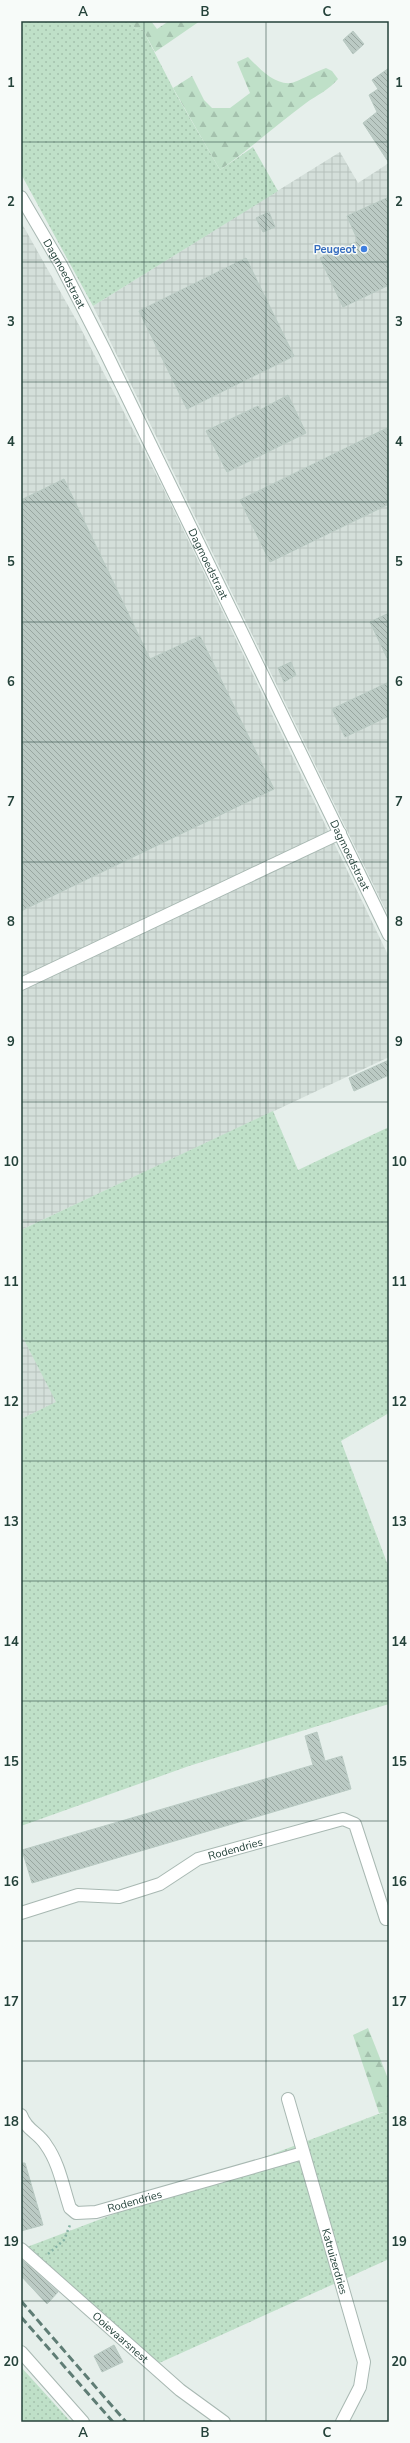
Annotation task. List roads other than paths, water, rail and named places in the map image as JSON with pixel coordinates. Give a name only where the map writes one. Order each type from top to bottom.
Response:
[{"type":"street","name":"Dagmoedstraat","points":[[23,204],[61,265],[105,351],[389,935]]},
{"type":"street","points":[[21,984],[340,833]]},
{"type":"street","name":"Rodendries","points":[[21,1913],[78,1895],[120,1897],[160,1884],[198,1859],[343,1819],[355,1824],[386,1919],[389,1919]]},
{"type":"street","name":"Katruizerdries","points":[[288,2099],[364,2362],[360,2387],[342,2422]]},
{"type":"street","name":"Rodendries","points":[[21,2115],[28,2129],[45,2143],[53,2156],[70,2208],[76,2213],[96,2212],[303,2153]]},
{"type":"street","name":"Ooievaarsnest","points":[[21,2249],[180,2390],[224,2422]]},
{"type":"street","points":[[21,2352],[83,2422]]},
{"type":"railway","points":[[21,2301],[126,2422]]},
{"type":"railway","points":[[21,2317],[113,2422]]},
{"type":"place","name":"Peugeot","points":[[364,249]]}]
